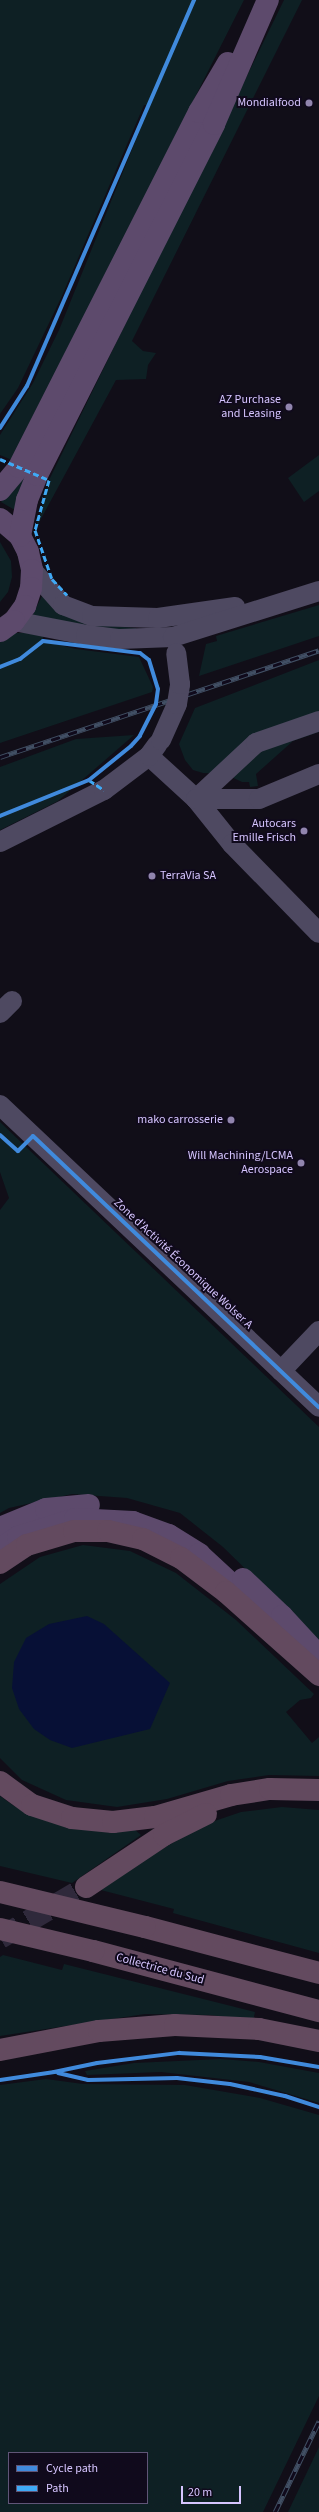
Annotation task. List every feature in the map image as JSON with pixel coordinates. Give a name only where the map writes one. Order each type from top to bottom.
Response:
[{"type":"highway","points":[[0,1563],[27,1545],[74,1531],[108,1531],[142,1539],[181,1558],[226,1592],[319,1674]]},
{"type":"highway","points":[[0,1782],[32,1805],[72,1818],[113,1822],[155,1817],[231,1795],[270,1789],[319,1790]]},
{"type":"highway","points":[[86,1887],[164,1835],[196,1817],[236,1805],[281,1797],[319,1799]]},
{"type":"highway","points":[[0,1892],[145,1927],[319,1973]]},
{"type":"highway","name":"Collectrice du Sud","points":[[0,1929],[93,1951],[319,2011]]},
{"type":"highway","points":[[0,2050],[99,2031],[175,2025],[258,2029],[319,2041]]},
{"type":"main road","points":[[0,490],[19,467],[199,112],[267,0]]},
{"type":"main road","points":[[20,536],[27,500],[37,475],[214,124],[267,0]]},
{"type":"main road","points":[[0,519],[20,536],[28,552],[32,570],[31,588],[25,606],[7,626]]},
{"type":"main road","points":[[0,1528],[46,1509],[81,1505],[130,1509],[152,1516],[180,1528],[212,1551],[282,1616],[319,1656]]},
{"type":"main road","points":[[0,1549],[18,1537],[75,1519],[132,1522],[169,1535],[199,1554],[234,1584],[319,1674]]},
{"type":"lane","points":[[32,570],[63,604],[92,616],[158,618],[287,600]]},
{"type":"lane","points":[[7,626],[174,645],[287,600],[319,591]]},
{"type":"lane","points":[[0,842],[104,790],[149,756],[161,740],[177,704],[180,684],[174,645],[158,618]]},
{"type":"lane","points":[[196,799],[256,742],[319,721]]},
{"type":"lane","points":[[149,756],[196,799],[232,844],[319,933]]},
{"type":"lane","points":[[196,799],[259,799],[319,774]]},
{"type":"lane","name":"Zone d'Activité Économique Wolser A","points":[[0,1105],[319,1407]]},
{"type":"lane","points":[[281,1371],[319,1331]]},
{"type":"shaded area","points":[[0,0],[244,0],[12,460],[0,455],[0,435],[33,383],[59,330],[150,105],[144,105],[61,298],[18,388],[0,414]]},
{"type":"shaded area","points":[[284,0],[302,0],[132,341],[143,351],[156,353],[148,365],[146,379],[116,380],[35,530],[49,480]]},
{"type":"shaded area","points":[[319,455],[319,491],[304,502],[288,478]]},
{"type":"shaded area","points":[[24,475],[29,477],[18,508],[13,509],[1,502]]},
{"type":"shaded area","points":[[0,542],[11,561],[12,577],[8,592],[0,602]]},
{"type":"shaded area","points":[[42,596],[89,624],[136,628],[136,631],[118,632],[31,618]]},
{"type":"shaded area","points":[[319,605],[319,636],[199,676],[206,644],[217,641],[216,636]]},
{"type":"shaded area","points":[[15,633],[43,633],[43,641],[76,649],[139,657],[153,687],[152,692],[0,743],[0,641]]},
{"type":"shaded area","points":[[319,660],[319,732],[293,741],[256,774],[258,786],[250,787],[249,782],[242,782],[225,774],[203,773],[193,770],[185,760],[179,744],[195,708]]},
{"type":"shaded area","points":[[134,735],[58,801],[0,830],[0,767],[76,739]]},
{"type":"shaded area","points":[[0,1122],[319,1427],[319,1641],[223,1547],[180,1513],[127,1498],[72,1494],[9,1508],[0,1513],[0,1210],[9,1198],[0,1172]]},
{"type":"shaded area","points":[[83,1545],[130,1551],[176,1573],[236,1620],[314,1694],[311,1698],[300,1700],[286,1712],[312,1743],[319,1737],[319,1776],[269,1775],[228,1781],[167,1799],[117,1807],[66,1800],[22,1780],[0,1758],[0,1584],[40,1557]]},
{"type":"shaded area","points":[[0,1796],[14,1806],[52,1823],[134,1829],[141,1835],[72,1883],[0,1866]]},
{"type":"shaded area","points":[[282,1807],[319,1810],[319,1953],[173,1913],[174,1909],[97,1889],[200,1826],[241,1812]]},
{"type":"shaded area","points":[[3,1955],[62,1970],[64,1964],[255,2012],[253,2021],[211,2015],[145,2014],[0,2036],[0,1957]]},
{"type":"shaded area","points":[[221,2059],[259,2062],[319,2073],[319,2103],[249,2082],[161,2072],[87,2075],[85,2071],[134,2063]]},
{"type":"shaded area","points":[[46,2079],[83,2084],[185,2085],[260,2098],[319,2115],[319,2396],[263,2512],[0,2512],[0,2085]]},
{"type":"shaded area","points":[[319,2447],[319,2512],[288,2512]]},
{"type":"water","points":[[87,1616],[104,1624],[170,1683],[150,1729],[72,1748],[50,1740],[34,1729],[19,1709],[12,1688],[14,1662],[26,1638],[49,1624]]},
{"type":"tunnel","points":[[0,1938],[86,1887]]},
{"type":"railway","points":[[0,757],[319,650]]},
{"type":"railway","points":[[275,2512],[319,2421]]},
{"type":"marked path","points":[[0,459],[49,480],[35,530],[52,579],[67,595]]},
{"type":"marked path","points":[[89,780],[104,790]]},
{"type":"cycle path","points":[[0,428],[27,386],[194,0]]},
{"type":"cycle path","points":[[0,667],[20,659],[43,641],[140,653],[149,660],[158,689],[156,704],[140,736],[131,746],[89,780],[0,816]]},
{"type":"cycle path","points":[[0,1135],[18,1151],[33,1136],[319,1407]]},
{"type":"cycle path","points":[[0,2080],[54,2072],[97,2063],[179,2053],[260,2057],[319,2067]]},
{"type":"cycle path","points":[[58,2073],[88,2080],[177,2078],[230,2084],[285,2096],[319,2107]]},
{"type":"place","name":"Mondialfood","points":[[309,103]]},
{"type":"place","name":"AZ Purchase and Leasing","points":[[289,407]]},
{"type":"place","name":"Autocars Emille Frisch","points":[[304,831]]},
{"type":"place","name":"TerraVia SA","points":[[152,876]]},
{"type":"place","name":"mako carrosserie","points":[[231,1120]]},
{"type":"place","name":"Will Machining/LCMA Aerospace","points":[[301,1163]]}]
